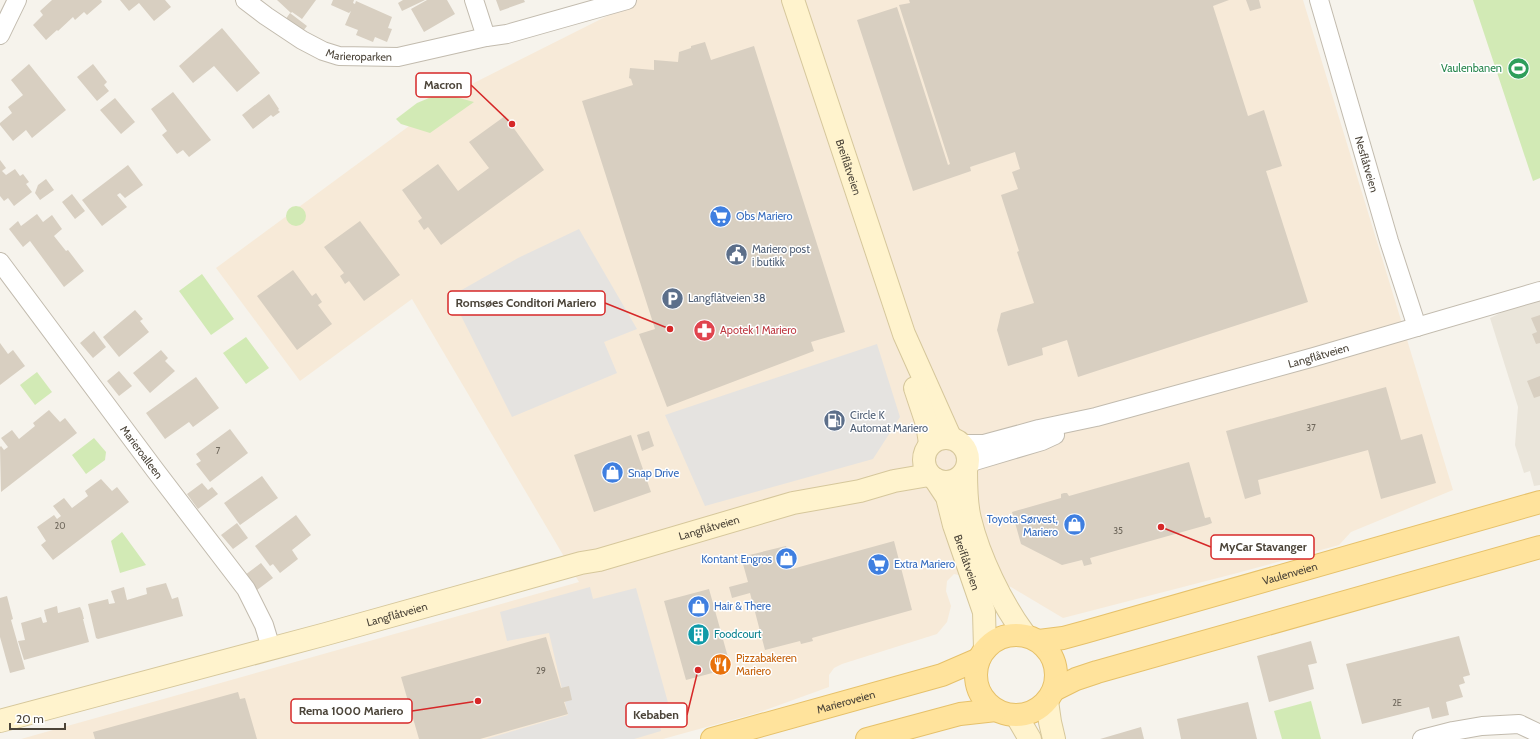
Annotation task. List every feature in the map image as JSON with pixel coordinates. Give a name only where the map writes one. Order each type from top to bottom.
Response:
[{"type":"main road","name":"Vaulenveien","points":[[1032,638],[1064,638],[1540,502]]},
{"type":"main road","points":[[867,739],[960,714],[1030,713],[1042,706],[1051,696],[1076,679],[1097,672],[1540,547]]},
{"type":"main road","points":[[1006,713],[985,700],[978,686],[976,677],[982,654],[996,639],[1003,636],[1010,634],[1032,638],[1052,654],[1057,676],[1051,696]]},
{"type":"main road","name":"Marieroveien","points":[[712,739],[942,674],[982,654]]},
{"type":"street","points":[[0,35],[17,0]]},
{"type":"street","name":"Marieroparken","points":[[245,0],[302,40],[323,51],[339,56],[398,57],[486,37],[507,34],[627,0]]},
{"type":"street","points":[[474,0],[486,37]]},
{"type":"street","name":"Breiflåtveien","points":[[793,0],[946,459],[969,518],[977,544],[1006,606],[1032,638]]},
{"type":"street","name":"Nesflåtveien","points":[[1319,0],[1389,241],[1417,327]]},
{"type":"street","name":"Marieroalleen","points":[[0,262],[246,589],[264,625],[271,648]]},
{"type":"street","name":"Langflåtveien","points":[[0,721],[581,563],[599,560],[793,503],[857,479],[891,470],[1042,441],[1096,418],[1540,291]]},
{"type":"street","name":"Breiflåtveien","points":[[946,459],[947,497],[954,525],[984,612],[982,654]]},
{"type":"street","points":[[1051,696],[1050,722],[1054,739]]},
{"type":"street","points":[[1006,713],[1030,739]]},
{"type":"street","points":[[1422,739],[1453,731],[1482,726],[1519,724],[1540,734]]},
{"type":"shaded area","points":[[617,0],[1303,0],[1453,490],[1351,532],[1339,545],[1063,618],[1011,587],[954,574],[947,581],[946,591],[951,606],[947,622],[937,634],[842,664],[834,668],[829,675],[829,687],[757,713],[663,739],[21,739],[579,582],[412,299],[300,381],[216,268],[454,93],[621,9]]},
{"type":"shaded area","points":[[579,229],[637,329],[604,342],[617,373],[512,417],[451,296],[518,258]]},
{"type":"shaded area","points":[[1540,300],[1540,485],[1534,486],[1530,471],[1524,473],[1515,445],[1518,407],[1490,318],[1511,308]]},
{"type":"shaded area","points":[[877,344],[900,417],[873,459],[705,506],[665,415]]},
{"type":"shaded area","points":[[590,587],[593,599],[636,588],[672,717],[659,721],[661,731],[634,739],[486,739],[568,715],[549,633],[507,641],[500,612]]},
{"type":"green space","name":"Vaulenbanen","points":[[1473,0],[1540,0],[1540,178],[1533,181]]},
{"type":"green space","points":[[441,93],[474,102],[430,133],[401,124],[396,119],[417,103]]},
{"type":"green space","points":[[296,206],[303,209],[306,216],[303,223],[296,226],[289,223],[286,216],[289,209]]},
{"type":"green space","points":[[202,274],[234,319],[211,335],[179,291]]},
{"type":"green space","points":[[246,337],[269,368],[246,384],[223,353]]},
{"type":"green space","points":[[37,372],[52,392],[35,405],[20,385]]},
{"type":"green space","points":[[94,438],[106,452],[105,460],[86,474],[72,455]]},
{"type":"green space","points":[[122,532],[146,565],[120,573],[111,541]]},
{"type":"green space","points":[[1311,701],[1321,739],[1282,739],[1274,711]]},
{"type":"building","points":[[52,0],[101,0],[102,2],[87,15],[84,12],[75,20],[73,17],[46,40],[33,25],[43,15],[40,11]]},
{"type":"building","points":[[120,0],[165,0],[171,7],[154,21],[139,3],[129,11]]},
{"type":"building","points":[[277,0],[316,0],[302,19],[292,12],[291,13]]},
{"type":"building","points":[[333,0],[354,0],[353,3],[355,4],[356,1],[392,17],[388,28],[392,29],[387,42],[375,37],[373,42],[356,35],[358,30],[345,25],[351,11],[349,13],[331,5]]},
{"type":"building","points":[[403,0],[425,0],[402,11],[398,3]]},
{"type":"building","points":[[427,0],[447,0],[455,14],[424,32],[411,9]]},
{"type":"building","points":[[496,0],[524,0],[525,2],[500,11]]},
{"type":"building","points":[[909,0],[1229,0],[1213,6],[1248,116],[1264,110],[1282,166],[1266,171],[1308,302],[1078,377],[1067,340],[1042,348],[1043,355],[1008,366],[997,330],[1001,313],[1034,303],[1017,252],[1019,251],[1001,195],[1018,189],[1012,172],[1020,169],[1015,152],[970,167],[971,171],[913,191],[857,20],[897,7],[948,165],[950,164],[899,5],[910,3]]},
{"type":"building","points":[[1246,0],[1259,0],[1261,8],[1250,11]]},
{"type":"building","points":[[290,13],[307,26],[303,31],[285,20]]},
{"type":"building","points":[[222,28],[260,73],[237,92],[214,66],[193,83],[179,66]]},
{"type":"building","points":[[705,42],[711,60],[754,46],[845,332],[811,342],[814,351],[667,407],[639,334],[655,329],[582,101],[633,85],[631,79],[629,78],[630,68],[654,70],[654,60],[678,62],[679,52],[691,48],[691,46]]},
{"type":"building","points":[[29,64],[66,110],[32,138],[26,130],[13,141],[0,123],[12,113],[8,107],[23,95],[11,80]]},
{"type":"building","points":[[93,64],[107,82],[104,85],[109,91],[97,101],[77,77]]},
{"type":"building","points":[[173,92],[211,140],[189,157],[183,150],[177,154],[162,135],[167,131],[151,109]]},
{"type":"building","points":[[269,94],[280,112],[273,117],[271,115],[253,129],[242,115]]},
{"type":"building","points":[[115,98],[135,122],[121,134],[100,110]]},
{"type":"building","points":[[505,116],[544,170],[441,245],[428,227],[424,230],[418,221],[422,218],[402,190],[438,164],[458,191],[489,168],[469,142]]},
{"type":"building","points":[[0,160],[6,168],[2,171],[6,175],[15,169],[20,176],[23,174],[29,182],[26,184],[32,192],[14,206],[8,198],[4,201],[0,196]]},
{"type":"building","points":[[128,165],[143,185],[125,198],[120,193],[117,195],[127,207],[102,226],[82,200]]},
{"type":"building","points":[[46,179],[54,190],[40,200],[35,193],[38,185]]},
{"type":"building","points":[[72,194],[85,211],[75,219],[62,202]]},
{"type":"building","points":[[37,214],[43,222],[52,215],[62,229],[54,236],[66,251],[68,250],[84,271],[64,287],[30,241],[23,247],[9,229],[18,221],[21,226]]},
{"type":"building","points":[[360,221],[400,275],[364,301],[349,281],[345,284],[340,276],[344,273],[324,247]]},
{"type":"building","points":[[293,270],[312,296],[316,293],[322,302],[318,305],[332,324],[297,350],[257,296]]},
{"type":"building","points":[[135,310],[143,319],[140,321],[149,332],[119,357],[103,337]]},
{"type":"building","points":[[1540,315],[1540,343],[1536,344],[1532,334],[1537,332],[1531,318]]},
{"type":"building","points":[[94,331],[106,347],[93,358],[80,343]]},
{"type":"building","points":[[0,343],[8,354],[13,350],[25,366],[0,385]]},
{"type":"building","points":[[161,350],[168,358],[165,361],[175,371],[150,393],[133,373]]},
{"type":"building","points":[[119,371],[132,386],[119,396],[107,381]]},
{"type":"building","points":[[1540,376],[1540,396],[1534,398],[1527,381]]},
{"type":"building","points":[[196,377],[219,408],[193,427],[189,422],[165,439],[146,413]]},
{"type":"building","points":[[1386,387],[1401,440],[1422,434],[1436,483],[1381,499],[1368,450],[1258,480],[1261,494],[1245,499],[1226,431]]},
{"type":"building","points":[[49,410],[60,422],[65,418],[77,433],[1,492],[0,447],[1,446],[4,450],[8,447],[1,438],[12,430],[19,439],[35,426],[33,423]]},
{"type":"building","points":[[230,429],[248,453],[210,482],[196,464],[201,461],[196,454]]},
{"type":"building","points":[[649,431],[654,446],[642,451],[637,435]]},
{"type":"building","name":"Snap Drive","points":[[631,435],[651,492],[594,512],[574,455]]},
{"type":"building","points":[[1189,462],[1205,518],[1210,517],[1212,523],[1090,558],[1092,564],[1084,566],[1082,560],[1062,565],[1021,544],[1012,512],[1061,498],[1061,494],[1064,493],[1067,493],[1069,496]]},
{"type":"building","points":[[262,476],[278,498],[240,525],[224,503]]},
{"type":"building","points":[[101,479],[112,491],[117,487],[129,502],[53,560],[41,545],[46,541],[37,527],[54,515],[57,519],[61,516],[53,506],[64,498],[72,508],[88,496],[85,491]]},
{"type":"building","points":[[202,483],[208,490],[212,487],[218,494],[198,509],[187,494]]},
{"type":"building","points":[[296,515],[311,535],[292,550],[298,559],[280,573],[273,564],[270,566],[255,546]]},
{"type":"building","points":[[237,523],[248,538],[233,549],[221,535]]},
{"type":"building","points":[[894,541],[912,610],[812,638],[813,641],[801,644],[800,641],[765,650],[750,593],[732,598],[729,587],[748,582],[741,557],[786,546],[792,569]]},
{"type":"building","points":[[261,563],[273,578],[257,590],[245,575]]},
{"type":"building","points":[[166,583],[172,599],[178,597],[183,616],[98,639],[96,638],[88,604],[108,599],[109,604],[115,603],[111,591],[124,587],[127,600],[147,594],[146,588]]},
{"type":"building","name":"Foodcourt","points":[[709,589],[731,668],[686,680],[664,601]]},
{"type":"building","points":[[7,596],[13,619],[11,620],[25,669],[10,673],[0,637],[0,598]]},
{"type":"building","points":[[57,606],[58,613],[80,607],[89,642],[24,660],[18,641],[25,640],[21,623],[41,617],[43,623],[47,622],[44,610]]},
{"type":"building","points":[[1459,636],[1470,675],[1463,677],[1465,683],[1459,685],[1463,697],[1446,702],[1449,715],[1432,719],[1429,707],[1362,724],[1346,664]]},
{"type":"building","points":[[546,637],[561,688],[569,686],[572,700],[564,702],[568,714],[480,739],[419,739],[401,677]]},
{"type":"building","points":[[1311,641],[1317,663],[1308,665],[1314,689],[1269,702],[1257,656]]},
{"type":"building","points":[[238,692],[240,699],[245,698],[257,739],[95,739],[93,732]]},
{"type":"building","points":[[1248,702],[1257,739],[1181,739],[1177,719]]},
{"type":"building","points":[[1141,727],[1144,739],[1100,739]]},
{"type":"place","name":"Vaulenbanen","points":[[1518,68]]},
{"type":"place","name":"Macron","points":[[512,124]]},
{"type":"place","name":"Obs Mariero","points":[[720,216]]},
{"type":"place","name":"Mariero post i butikk","points":[[737,255]]},
{"type":"place","name":"Langflåtveien 38","points":[[672,298]]},
{"type":"place","name":"Romsøes Conditori Mariero","points":[[670,329]]},
{"type":"place","name":"Apotek 1 Mariero","points":[[705,330]]},
{"type":"place","name":"Circle K Automat Mariero","points":[[835,421]]},
{"type":"place","name":"Snap Drive","points":[[612,473]]},
{"type":"place","name":"Toyota Sørvest, Mariero","points":[[1074,525]]},
{"type":"place","name":"MyCar Stavanger","points":[[1161,527]]},
{"type":"place","name":"Kontant Engros","points":[[787,559]]},
{"type":"place","name":"Extra Mariero","points":[[879,564]]},
{"type":"place","name":"Hair & There","points":[[699,606]]},
{"type":"place","name":"Foodcourt","points":[[698,634]]},
{"type":"place","name":"Pizzabakeren Mariero","points":[[721,664]]},
{"type":"place","name":"Kebaben","points":[[698,670]]},
{"type":"place","name":"Rema 1000 Mariero","points":[[478,701]]}]
